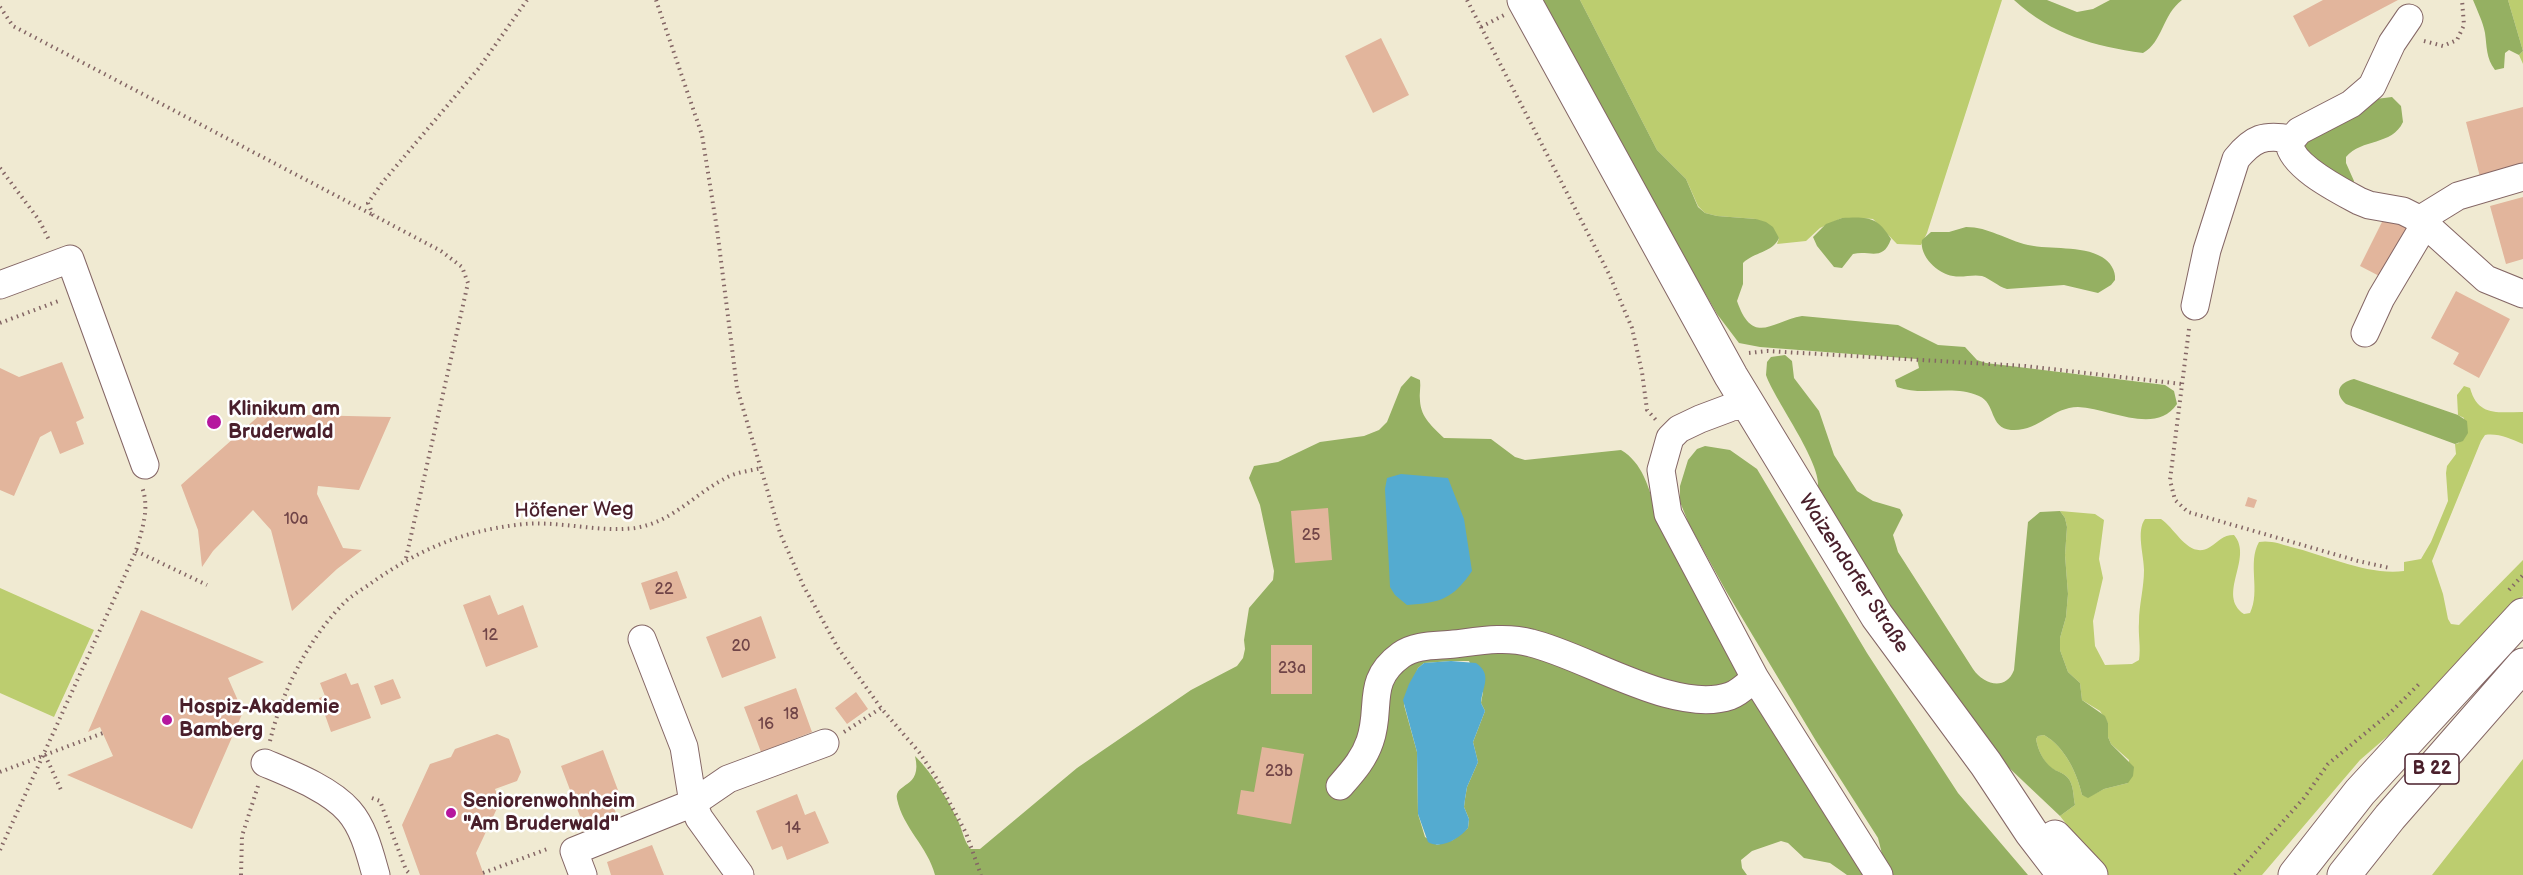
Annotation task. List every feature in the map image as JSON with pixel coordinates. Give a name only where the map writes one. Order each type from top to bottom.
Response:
[{"type":"main road","name":"Waizendorfer Straße","points":[[1524,0],[1727,370],[1877,616],[2064,875]]},
{"type":"main road","name":"B 22","points":[[2295,875],[2512,606]]},
{"type":"main road","name":"B 22","points":[[2344,875],[2390,817],[2523,665]]},
{"type":"main road","name":"Waizendorfer Straße","points":[[1986,764],[2091,875]]},
{"type":"street","points":[[2404,24],[2372,86],[2351,104],[2299,131],[2291,139],[2290,149],[2294,157],[2319,177],[2369,206],[2403,211],[2422,222],[2486,279],[2523,294]]},
{"type":"street","points":[[2195,306],[2207,250],[2236,159],[2244,148],[2260,137],[2291,139]]},
{"type":"street","points":[[2365,333],[2422,222],[2458,196],[2523,177]]},
{"type":"street","points":[[0,285],[70,259],[142,472]]},
{"type":"street","points":[[1748,405],[1732,407],[1700,419],[1679,429],[1670,438],[1661,470],[1668,514],[1755,678],[1879,875]]},
{"type":"street","points":[[642,639],[684,747],[693,803],[699,818],[740,875]]},
{"type":"street","points":[[1340,786],[1361,761],[1371,738],[1377,685],[1401,655],[1414,648],[1489,640],[1532,643],[1672,696],[1699,699],[1714,700],[1732,696],[1755,678]]},
{"type":"street","points":[[578,863],[693,803],[728,780],[825,743]]},
{"type":"street","points":[[265,763],[304,780],[350,811],[368,847],[376,875]]},
{"type":"path","points":[[374,215],[368,203],[382,183],[479,68],[527,0]]},
{"type":"path","points":[[656,0],[702,135],[717,229],[737,388],[780,533],[803,585],[837,648],[881,708],[919,752],[937,779],[966,833],[981,875]]},
{"type":"path","points":[[1467,0],[1609,274],[1632,328],[1642,372],[1647,410],[1670,438]]},
{"type":"path","points":[[2404,24],[2410,37],[2443,45],[2451,44],[2457,40],[2464,25],[2462,0]]},
{"type":"path","points":[[0,7],[13,26],[374,215],[441,251],[462,267],[468,283],[405,559]]},
{"type":"path","points":[[0,323],[72,297]]},
{"type":"path","points":[[2195,306],[2188,336],[2170,480],[2175,500],[2182,509],[2318,550],[2390,568]]},
{"type":"path","points":[[1727,370],[1741,355],[1767,351],[2025,366],[2182,384]]},
{"type":"path","name":"Höfener Weg","points":[[241,875],[243,836],[272,735],[293,675],[317,636],[345,601],[405,559],[435,544],[519,524],[635,528],[683,509],[706,490],[728,477],[761,468]]},
{"type":"path","points":[[0,850],[136,551],[146,514],[142,472]]},
{"type":"path","points":[[136,551],[207,585]]},
{"type":"path","points":[[2512,606],[2523,575]]},
{"type":"path","points":[[2235,875],[2304,798],[2328,764],[2391,712],[2420,682]]},
{"type":"path","points":[[825,743],[881,708]]},
{"type":"path","points":[[0,772],[103,733]]},
{"type":"path","points":[[45,755],[62,792]]},
{"type":"path","points":[[483,873],[554,846],[578,863]]},
{"type":"green space","points":[[1541,0],[1580,0],[1657,150],[1686,179],[1698,207],[1705,213],[1756,219],[1773,227],[1779,238],[1776,243],[1743,263],[1743,284],[1737,301],[1743,315],[1750,323],[1764,328],[1802,316],[1898,325],[1938,345],[1965,347],[1977,360],[1986,363],[2165,385],[2174,391],[2177,404],[2168,413],[2157,418],[2144,419],[2091,408],[2069,408],[2038,424],[2021,430],[2011,430],[1999,425],[1988,404],[1979,396],[1959,391],[1917,391],[1897,387],[1895,380],[1919,368],[1917,359],[1760,347],[1739,343],[1717,314],[1597,106]]},
{"type":"green space","points":[[1580,0],[2002,0],[1927,233],[1921,245],[1897,244],[1873,219],[1862,218],[1842,218],[1820,228],[1806,241],[1777,244],[1779,238],[1756,219],[1705,213],[1698,206],[1686,179],[1657,150]]},
{"type":"green space","points":[[2014,0],[2047,0],[2077,12],[2093,9],[2110,0],[2182,0],[2170,13],[2155,42],[2143,53],[2108,47],[2074,37],[2043,22]]},
{"type":"green space","points":[[2473,0],[2508,0],[2523,51],[2519,55],[2509,50],[2505,53],[2504,68],[2495,70],[2490,61],[2484,29]]},
{"type":"green space","points":[[2508,0],[2523,0],[2523,51]]},
{"type":"green space","points":[[2523,51],[2523,64],[2519,55]]},
{"type":"green space","points":[[2392,97],[2401,106],[2403,122],[2392,135],[2360,147],[2346,157],[2346,163],[2354,181],[2353,185],[2325,176],[2299,144],[2376,99]]},
{"type":"green space","points":[[1842,218],[1865,218],[1876,222],[1891,239],[1888,246],[1880,253],[1853,254],[1842,268],[1834,267],[1817,246],[1813,237],[1826,224]]},
{"type":"green space","points":[[1966,227],[1990,231],[2028,245],[2094,253],[2110,264],[2115,273],[2115,280],[2098,293],[2064,285],[2007,289],[1982,276],[1947,275],[1927,258],[1923,252],[1922,240],[1931,232],[1949,232]]},
{"type":"green space","points":[[1785,355],[1792,361],[1794,378],[1819,411],[1834,455],[1857,491],[1873,501],[1900,509],[1903,515],[1893,535],[1898,552],[1973,669],[1989,682],[2006,681],[2014,670],[2028,522],[2040,512],[2060,511],[2067,527],[2065,555],[2068,594],[2060,650],[2068,672],[2080,683],[2082,700],[2105,716],[2111,744],[2134,767],[2133,776],[2128,783],[2104,789],[2088,798],[2082,795],[2077,778],[2064,753],[2044,735],[2038,736],[2037,743],[2044,759],[2052,768],[2066,776],[2072,787],[2075,805],[2060,816],[2005,764],[1901,622],[1817,492],[1818,481],[1807,451],[1766,375],[1767,362],[1771,357]]},
{"type":"green space","points":[[1411,376],[1420,380],[1423,412],[1428,422],[1444,438],[1491,439],[1515,457],[1525,460],[1621,450],[1635,462],[1644,476],[1656,510],[1866,875],[1847,875],[1830,863],[1804,858],[1788,843],[1781,841],[1752,851],[1741,860],[1742,868],[1747,875],[935,875],[927,855],[904,819],[897,799],[897,794],[915,774],[915,756],[945,796],[971,849],[980,849],[1077,768],[1191,690],[1237,666],[1243,658],[1245,649],[1244,640],[1249,608],[1273,580],[1274,571],[1260,505],[1249,478],[1254,466],[1278,462],[1320,442],[1364,436],[1379,430],[1387,422],[1401,387]],"holes":[[[1469,661],[1483,692],[1481,703],[1485,711],[1473,742],[1478,762],[1467,787],[1465,799],[1464,807],[1469,819],[1468,828],[1453,840],[1437,845],[1425,837],[1418,814],[1417,752],[1404,705],[1418,668],[1424,663]]]},
{"type":"green space","points":[[2354,379],[2458,415],[2467,421],[2468,433],[2463,441],[2455,444],[2346,404],[2339,392],[2344,383]]},
{"type":"green space","points":[[2464,386],[2470,388],[2478,404],[2490,411],[2523,412],[2523,444],[2495,435],[2485,435],[2481,441],[2432,561],[2443,594],[2448,619],[2451,624],[2459,625],[2523,560],[2523,596],[2398,727],[2360,760],[2262,875],[2106,875],[2060,816],[2075,805],[2071,784],[2066,776],[2051,768],[2046,762],[2036,739],[2044,735],[2064,753],[2077,778],[2082,795],[2088,797],[2104,789],[2128,783],[2129,760],[2111,744],[2108,737],[2108,723],[2100,711],[2082,700],[2080,683],[2068,672],[2060,650],[2068,594],[2065,555],[2067,527],[2060,511],[2095,514],[2104,520],[2099,559],[2103,578],[2093,621],[2095,646],[2105,665],[2132,664],[2139,660],[2140,655],[2139,616],[2144,570],[2141,530],[2145,519],[2161,519],[2183,542],[2196,550],[2210,547],[2224,537],[2234,535],[2239,544],[2240,554],[2233,597],[2236,606],[2244,614],[2250,613],[2253,604],[2254,559],[2259,542],[2279,544],[2362,568],[2390,572],[2404,571],[2404,562],[2421,559],[2431,542],[2448,501],[2446,473],[2447,466],[2456,454],[2455,444],[2459,443],[2464,418],[2458,415],[2457,395]]},
{"type":"green space","points":[[1705,446],[1730,450],[1757,469],[1867,653],[1958,793],[2028,875],[1891,875],[1884,862],[1878,838],[1816,741],[1726,591],[1689,524],[1680,502],[1680,486],[1688,460],[1697,449]]},
{"type":"green space","points":[[0,588],[94,630],[54,717],[0,693]]},
{"type":"green space","points":[[2523,759],[2523,875],[2432,875]]},
{"type":"water","points":[[1401,474],[1448,478],[1464,519],[1472,571],[1452,594],[1437,601],[1407,605],[1395,595],[1390,587],[1385,489],[1387,478]]},
{"type":"water","points":[[1451,661],[1476,663],[1484,672],[1485,682],[1481,703],[1485,711],[1473,742],[1478,762],[1467,787],[1465,799],[1464,807],[1469,819],[1468,828],[1455,839],[1438,845],[1428,842],[1418,814],[1417,752],[1403,700],[1418,668],[1424,663]]},
{"type":"building","points":[[2323,0],[2398,0],[2309,47],[2293,16]]},
{"type":"building","points":[[1381,38],[1409,95],[1373,113],[1345,56]]},
{"type":"building","points":[[2523,107],[2523,166],[2480,177],[2466,122]]},
{"type":"building","points":[[2523,197],[2523,259],[2506,264],[2490,206]]},
{"type":"building","points":[[2385,216],[2409,229],[2385,279],[2360,266]]},
{"type":"building","points":[[2456,291],[2510,319],[2479,378],[2453,364],[2459,353],[2431,338]]},
{"type":"building","points":[[62,362],[84,418],[76,422],[84,444],[60,454],[51,431],[40,437],[14,496],[0,490],[0,368],[19,377]]},
{"type":"building","points":[[261,414],[391,417],[359,490],[318,486],[317,494],[343,548],[362,550],[337,569],[292,611],[271,530],[253,510],[213,551],[202,567],[198,530],[181,485]]},
{"type":"building","points":[[2248,497],[2257,500],[2254,508],[2245,506]]},
{"type":"building","points":[[1328,508],[1332,560],[1295,563],[1291,511]]},
{"type":"building","points":[[677,571],[687,598],[650,610],[641,583]]},
{"type":"building","points":[[490,595],[498,615],[523,605],[538,647],[486,667],[463,605]]},
{"type":"building","name":"Hospiz-Akademie Bamberg","points":[[141,610],[264,662],[228,678],[243,712],[192,829],[67,775],[113,756],[100,727],[88,732]]},
{"type":"building","points":[[761,616],[776,658],[722,678],[706,637]]},
{"type":"building","points":[[1271,645],[1312,645],[1312,694],[1271,694]]},
{"type":"building","points":[[346,673],[351,685],[358,683],[371,718],[331,732],[319,698],[325,696],[320,683]]},
{"type":"building","points":[[393,679],[401,698],[381,705],[374,686]]},
{"type":"building","points":[[796,688],[812,732],[761,752],[744,707]]},
{"type":"building","points":[[856,692],[868,709],[847,724],[835,708]]},
{"type":"building","name":"Seniorenwohnheim \"Am Bruderwald\"","points":[[497,734],[509,739],[521,772],[517,781],[495,789],[500,802],[476,853],[484,875],[420,875],[402,825],[430,764],[451,757],[455,749]]},
{"type":"building","points":[[1262,747],[1304,754],[1291,824],[1237,814],[1241,790],[1254,792]]},
{"type":"building","points":[[603,750],[622,801],[613,804],[619,823],[587,835],[561,766]]},
{"type":"building","points":[[797,794],[805,815],[815,811],[829,843],[787,860],[782,846],[772,850],[756,811]]},
{"type":"building","points":[[652,845],[664,875],[611,875],[607,862]]},
{"type":"place","name":"Klinikum am Bruderwald","points":[[214,422]]},
{"type":"place","name":"Hospiz-Akademie Bamberg","points":[[167,720]]},
{"type":"place","name":"Seniorenwohnheim \"Am Bruderwald\"","points":[[451,813]]}]
